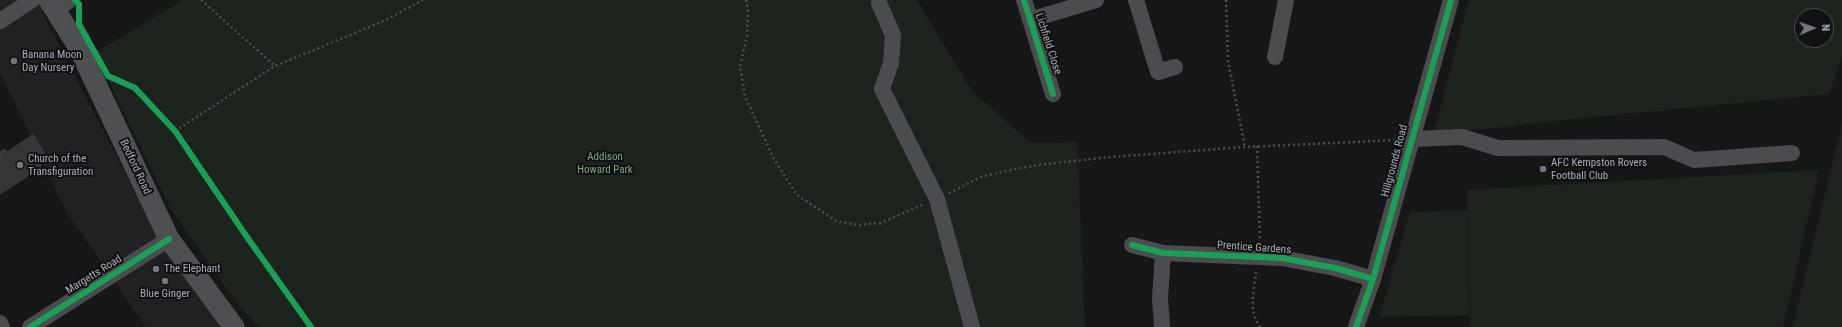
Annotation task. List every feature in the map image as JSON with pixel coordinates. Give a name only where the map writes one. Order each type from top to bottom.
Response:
[{"type":"main road","name":"Bedford Road","points":[[59,3],[169,239],[234,327]]},
{"type":"street","points":[[0,21],[32,0]]},
{"type":"street","name":"Lichfield Close","points":[[1024,0],[1054,94]]},
{"type":"street","name":"Lichfield Close","points":[[1030,20],[1096,0]]},
{"type":"street","points":[[1136,0],[1158,72],[1175,67]]},
{"type":"street","points":[[1275,57],[1286,0]]},
{"type":"street","name":"Hillgrounds Road","points":[[1356,327],[1373,279],[1451,0]]},
{"type":"street","points":[[879,2],[893,35],[891,63],[882,89],[936,199],[972,327]]},
{"type":"street","points":[[1412,139],[1462,137],[1498,148],[1664,147],[1694,160],[1792,153]]},
{"type":"street","name":"Margetts Road","points":[[30,327],[169,239]]},
{"type":"street","name":"Prentice Gardens","points":[[1132,245],[1163,253],[1282,258],[1335,268],[1373,279]]},
{"type":"street","points":[[1162,327],[1161,292],[1163,253]]},
{"type":"street","points":[[0,323],[2,327]]},
{"type":"path","points":[[201,0],[275,66]]},
{"type":"path","points":[[175,132],[275,66],[384,21],[423,0]]},
{"type":"path","points":[[746,0],[748,9],[747,36],[740,66],[745,97],[775,162],[797,195],[836,220],[858,225],[881,223],[981,177],[1014,169],[1110,157],[1257,146],[1412,139]]},
{"type":"path","points":[[1226,0],[1228,61],[1245,147]]},
{"type":"path","points":[[170,126],[179,138]]},
{"type":"path","points":[[1257,146],[1261,242],[1252,303],[1255,320],[1260,327]]},
{"type":"shaded area","points":[[0,0],[58,0],[42,12],[159,238],[224,327],[146,327],[67,213],[0,73]]},
{"type":"green space","name":"Addison Howard Park","points":[[183,0],[917,0],[972,91],[1031,143],[1077,142],[1085,327],[259,327],[237,303],[171,210],[95,53]]},
{"type":"green space","points":[[1469,0],[1842,0],[1842,56],[1829,94],[1563,120],[1433,135]]},
{"type":"green space","points":[[1842,123],[1842,327],[1793,327]]},
{"type":"green space","points":[[1819,170],[1783,327],[1470,327],[1467,190]]},
{"type":"green space","points":[[1467,210],[1469,315],[1379,317],[1410,212]]},
{"type":"building","name":"Church of the Transfiguration","points":[[33,135],[44,153],[42,154],[40,168],[0,194],[0,152],[5,149],[7,152]]},
{"type":"cycle path","points":[[75,0],[79,4],[79,24],[108,76],[135,88],[175,131],[249,240],[311,327]]},
{"type":"cycle path","points":[[1024,0],[1053,94]]},
{"type":"cycle path","points":[[1356,327],[1373,279],[1451,0]]},
{"type":"cycle path","points":[[30,327],[169,239]]},
{"type":"cycle path","points":[[1132,245],[1163,253],[1282,258],[1335,268],[1373,279]]},
{"type":"place","name":"Banana Moon Day Nursery","points":[[14,61]]},
{"type":"place","name":"Church of the Transfiguration","points":[[20,165]]},
{"type":"place","name":"AFC Kempston Rovers Football Club","points":[[1543,169]]},
{"type":"place","name":"The Elephant","points":[[156,269]]},
{"type":"place","name":"Blue Ginger","points":[[165,281]]}]
